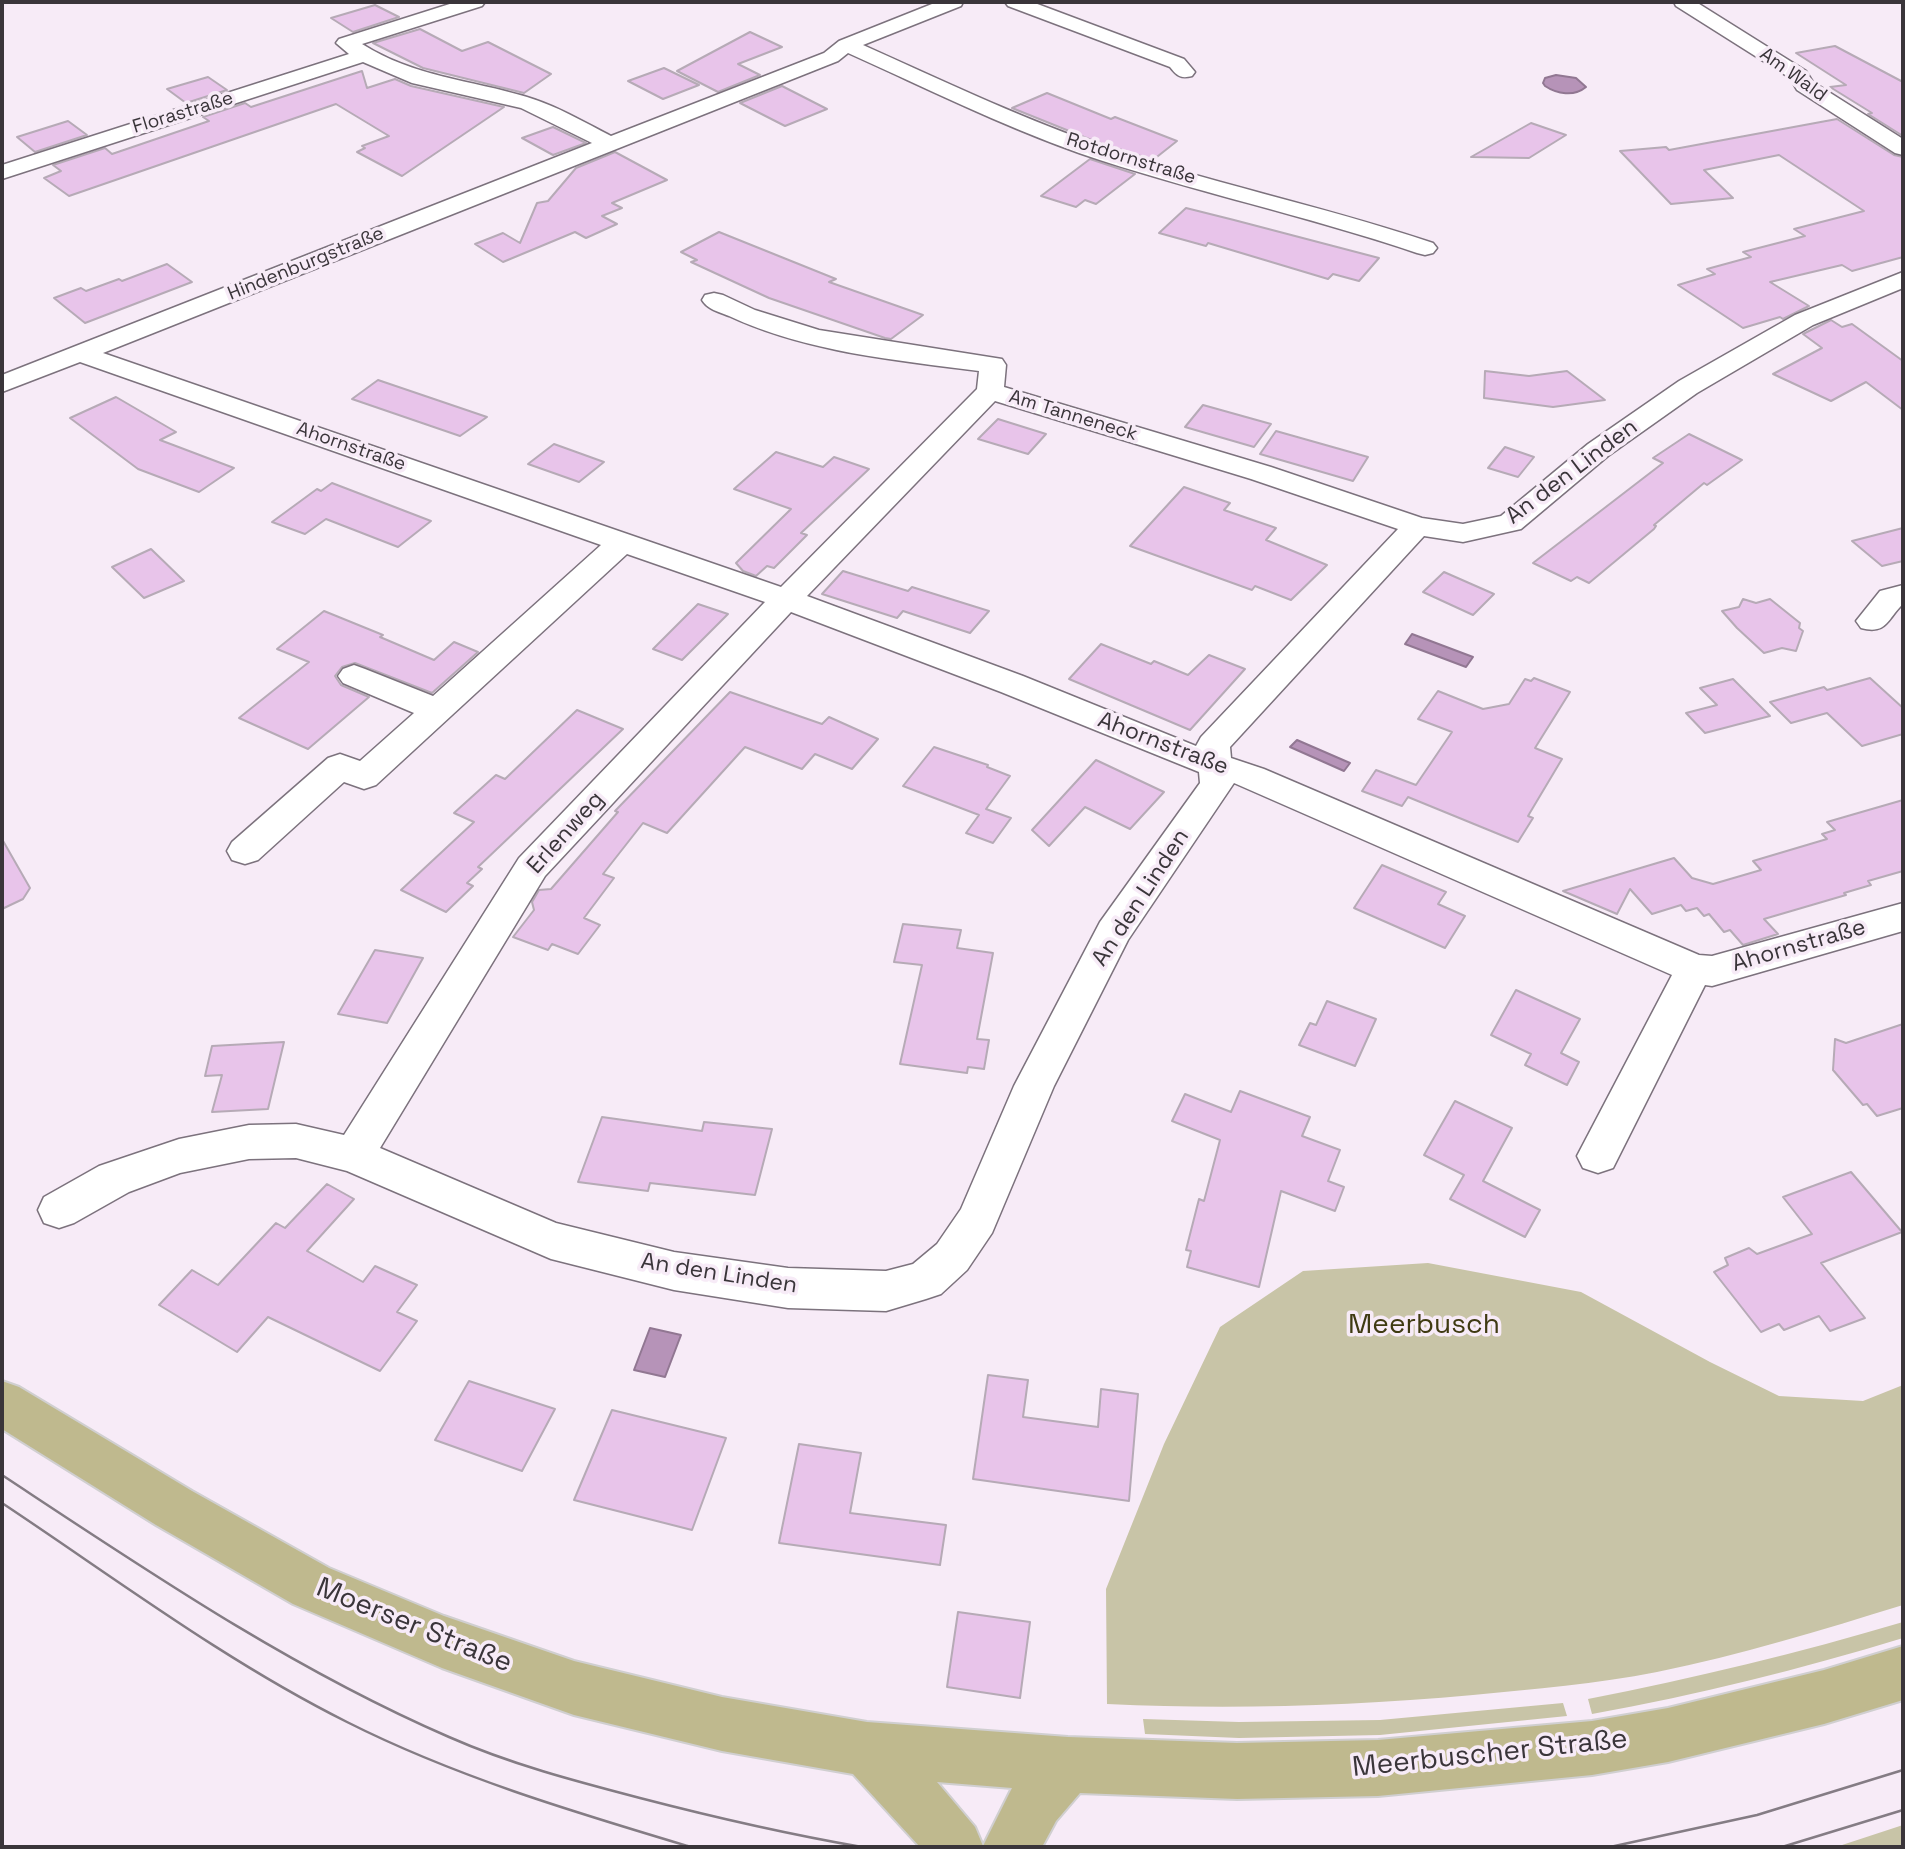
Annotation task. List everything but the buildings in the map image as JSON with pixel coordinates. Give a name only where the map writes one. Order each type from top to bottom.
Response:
[{"type":"main road","name":"Moerser Straße","points":[[2,1403],[174,1508],[311,1586],[442,1642],[574,1688],[722,1724],[867,1749],[1068,1765]]},
{"type":"main road","name":"Meerbuscher Straße","points":[[1068,1765],[1237,1771],[1378,1768],[1592,1748],[1668,1735],[1824,1697],[1903,1673]]},
{"type":"main road","points":[[867,1749],[931,1816],[955,1847]]},
{"type":"main road","points":[[1011,1847],[1036,1801],[1068,1765]]},
{"type":"street","points":[[475,2],[346,43],[388,69],[543,108],[610,144]]},
{"type":"street","name":"Hindenburgstraße","points":[[2,384],[831,57],[846,44],[954,2]]},
{"type":"street","points":[[1015,2],[1177,63],[1185,72]]},
{"type":"street","name":"Am Wald","points":[[1684,2],[1799,75],[1804,86],[1903,148]]},
{"type":"street","name":"Rotdornstraße","points":[[846,44],[1048,133],[1119,159],[1362,226],[1425,248]]},
{"type":"street","name":"Florastraße","points":[[2,172],[365,55]]},
{"type":"street","name":"An den Linden","points":[[354,1155],[551,1240],[674,1271],[788,1288],[886,1291],[926,1280],[952,1257],[976,1220],[1034,1086],[1107,943],[1217,784],[1213,745],[1417,526],[1464,533],[1511,523],[1598,450],[1688,387],[1804,320],[1903,279]]},
{"type":"street","name":"Am Tanneneck","points":[[714,300],[735,311],[823,339],[993,365],[990,391],[1261,473],[1417,526]]},
{"type":"street","name":"Ahornstraße","points":[[78,354],[786,599],[1012,684],[1214,765],[1252,777],[1694,969],[1712,971],[1903,916]]},
{"type":"street","name":"Erlenweg","points":[[354,1155],[532,867],[786,599],[990,391]]},
{"type":"street","points":[[245,851],[340,766],[364,777],[622,542]]},
{"type":"street","points":[[1872,621],[1891,598],[1903,594]]},
{"type":"street","points":[[354,676],[438,710]]},
{"type":"street","points":[[1598,1156],[1694,969]]},
{"type":"street","points":[[59,1210],[127,1175],[179,1157],[249,1142],[296,1141],[354,1155]]},
{"type":"green space","name":"Meerbusch","points":[[1428,1263],[1581,1292],[1779,1396],[1863,1401],[1903,1385],[1903,1605],[1719,1658],[1657,1672],[1588,1683],[1473,1695],[1336,1704],[1198,1707],[1107,1704],[1106,1589],[1164,1444],[1220,1327],[1303,1271]]},
{"type":"green space","points":[[1903,1622],[1903,1638],[1788,1671],[1592,1714],[1588,1699],[1747,1664]]},
{"type":"green space","points":[[1563,1703],[1567,1716],[1380,1735],[1239,1738],[1145,1734],[1143,1719],[1239,1722],[1380,1720]]},
{"type":"green space","points":[[1903,1825],[1903,1847],[1836,1847]]},
{"type":"shaded area","points":[[1556,75],[1576,78],[1586,87],[1566,93],[1545,86],[1545,78]]},
{"type":"shaded area","points":[[1412,634],[1473,657],[1466,667],[1405,644]]},
{"type":"shaded area","points":[[1297,740],[1350,763],[1344,771],[1290,747]]},
{"type":"shaded area","points":[[650,1328],[681,1335],[665,1377],[634,1370]]},
{"type":"tram line","points":[[2,1475],[220,1616],[276,1649],[390,1710],[472,1747],[519,1764],[616,1792],[750,1825],[862,1847]]},
{"type":"tram line","points":[[2,1503],[214,1646],[347,1722],[388,1742],[473,1776],[559,1807],[691,1847]]},
{"type":"tram line","points":[[1610,1847],[1757,1815],[1903,1770]]},
{"type":"tram line","points":[[1782,1847],[1903,1810]]}]
